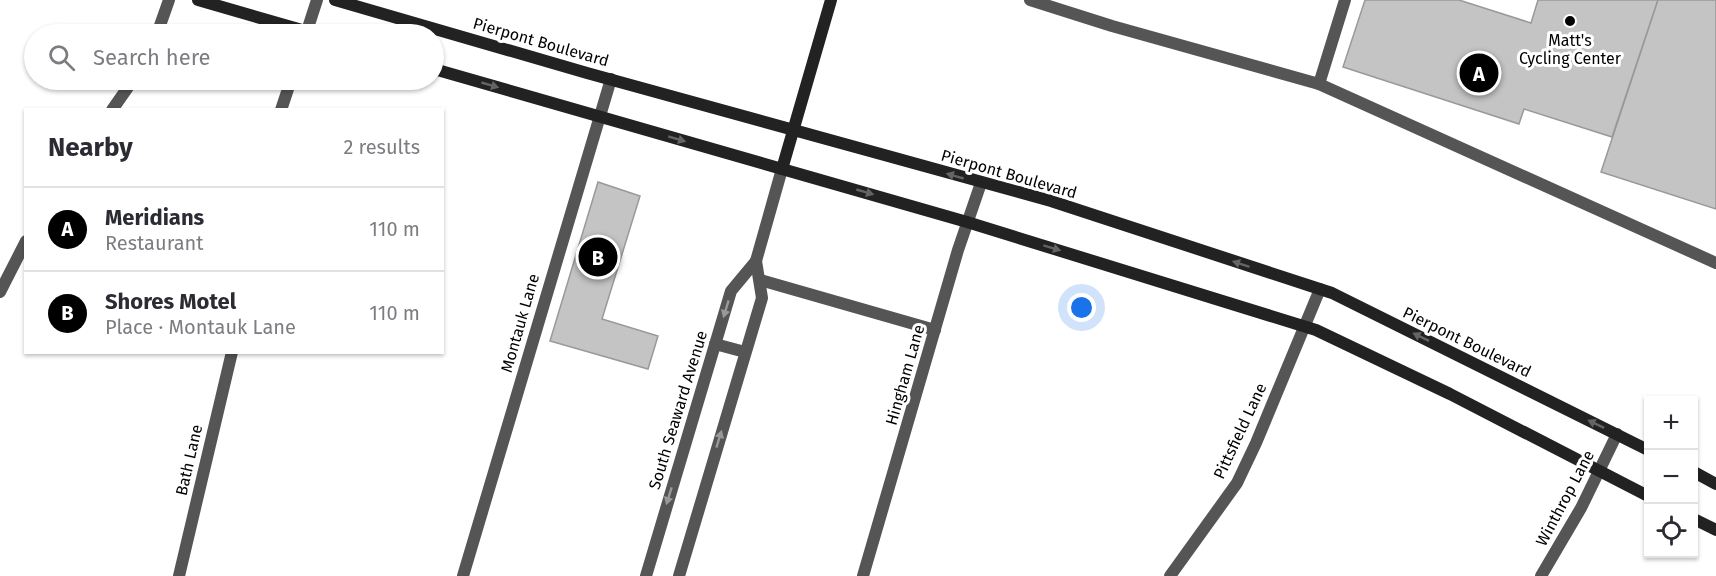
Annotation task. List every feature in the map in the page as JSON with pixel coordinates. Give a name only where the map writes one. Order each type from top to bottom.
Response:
[{"type":"street","points":[[161,24],[169,0]]},
{"type":"street","points":[[198,0],[277,24]]},
{"type":"street","points":[[312,24],[317,0]]},
{"type":"street","name":"Pierpont Boulevard","points":[[335,0],[419,24]]},
{"type":"street","name":"South Seaward Avenue","points":[[646,576],[731,291],[756,261],[831,0]]},
{"type":"street","points":[[1030,0],[1112,26],[1319,84],[1716,263]]},
{"type":"street","points":[[1319,84],[1345,0]]},
{"type":"street","name":"Pierpont Boulevard","points":[[444,31],[1052,201],[1320,289],[1644,448]]},
{"type":"street","points":[[444,72],[967,222],[1304,327],[1450,394],[1644,494]]},
{"type":"street","name":"Montauk Lane","points":[[463,576],[598,116],[611,79]]},
{"type":"street","points":[[113,108],[126,90]]},
{"type":"street","points":[[282,108],[288,90]]},
{"type":"street","name":"Hingham Lane","points":[[863,576],[967,222],[981,183]]},
{"type":"street","points":[[0,292],[24,245]]},
{"type":"street","name":"South Seaward Avenue","points":[[679,576],[762,298],[756,261]]},
{"type":"street","points":[[760,280],[935,330]]},
{"type":"street","name":"Pittsfield Lane","points":[[1170,576],[1237,483],[1320,289]]},
{"type":"street","points":[[715,344],[745,352]]},
{"type":"street","name":"Bath Lane","points":[[179,576],[232,354]]},
{"type":"street","name":"Winthrop Lane","points":[[1541,576],[1617,434]]},
{"type":"street","points":[[1698,474],[1716,484]]},
{"type":"street","points":[[1698,521],[1716,530]]},
{"type":"building","points":[[1365,0],[1459,0],[1531,23],[1538,0],[1658,0],[1612,137],[1524,109],[1519,124],[1343,67]]},
{"type":"building","points":[[1658,0],[1716,0],[1716,209],[1601,172]]},
{"type":"building","points":[[598,182],[640,196],[602,319],[658,336],[648,369],[550,341]]},
{"type":"place","name":"Matt's Cycling Center","points":[[1570,21]]},
{"type":"place","name":"Meridians","points":[[1479,73]]},
{"type":"place","name":"Shores Motel","points":[[598,257]]}]
